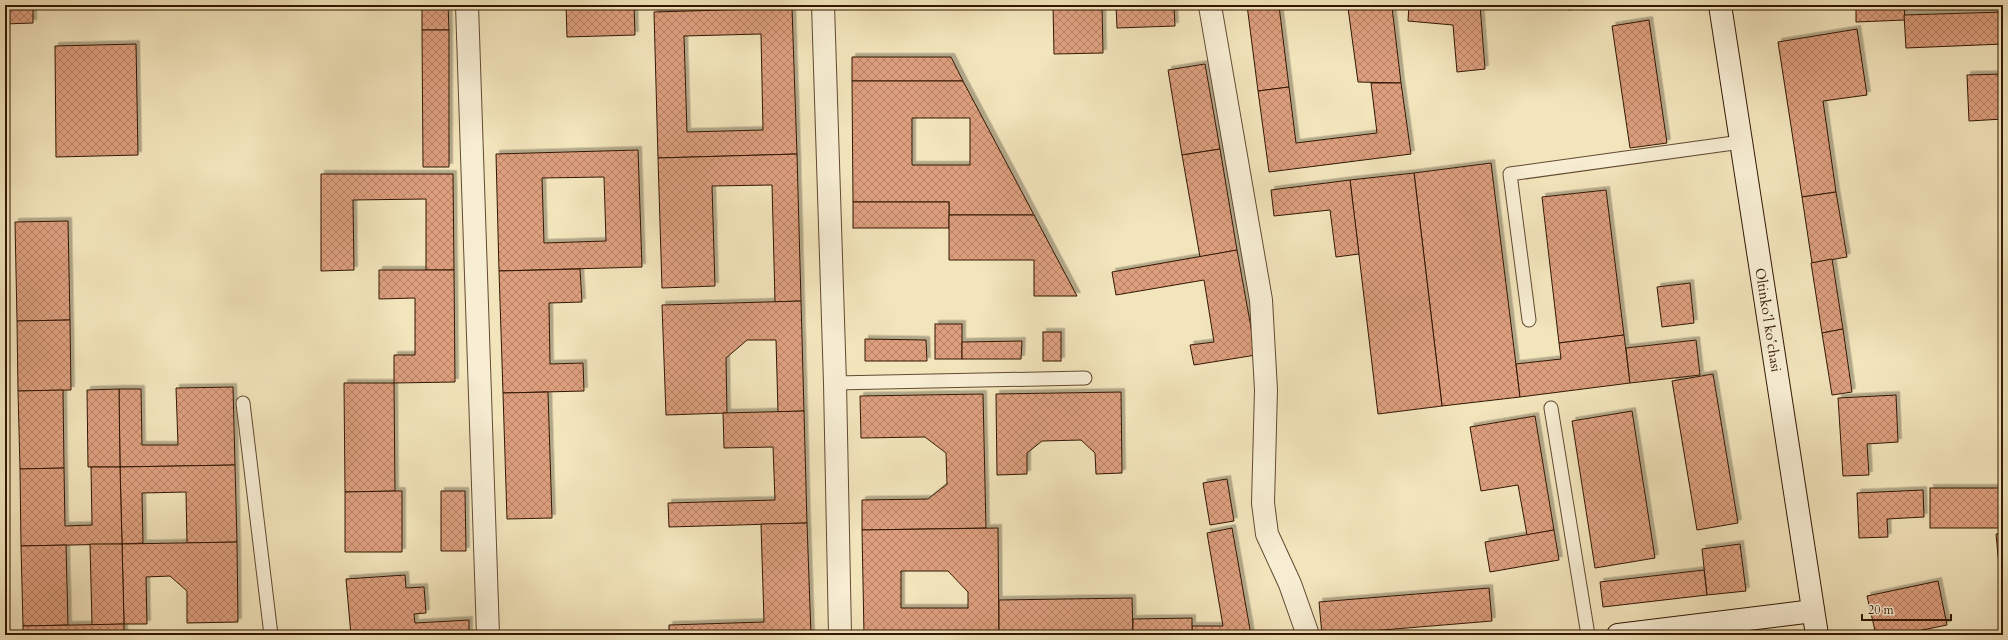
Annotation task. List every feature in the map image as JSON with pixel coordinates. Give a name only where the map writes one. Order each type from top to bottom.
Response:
[{"type":"street","points":[[467,5],[488,635]]},
{"type":"street","points":[[823,5],[840,635]]},
{"type":"street","name":"Oltinkoʻl koʻchasi","points":[[1720,5],[1817,635]]},
{"type":"street","points":[[1210,6],[1261,300],[1266,390],[1263,503],[1267,534],[1290,584],[1308,635]]},
{"type":"street","points":[[1618,635],[1813,611]]},
{"type":"lane","points":[[1529,320],[1510,174],[1741,142]]},
{"type":"lane","points":[[834,383],[1085,378]]},
{"type":"lane","points":[[243,403],[271,635]]},
{"type":"lane","points":[[1551,408],[1588,635]]},
{"type":"building","points":[[5,5],[33,5],[33,23],[5,24]]},
{"type":"building","points":[[422,5],[448,5],[449,30],[422,30]]},
{"type":"building","points":[[566,5],[634,5],[635,35],[567,37]]},
{"type":"building","points":[[1053,5],[1102,5],[1103,53],[1054,54]]},
{"type":"building","points":[[1116,5],[1174,5],[1175,26],[1117,28]]},
{"type":"building","points":[[1247,5],[1279,6],[1289,87],[1258,91]]},
{"type":"building","points":[[1409,5],[1480,5],[1485,69],[1457,72],[1453,25],[1408,21]]},
{"type":"building","points":[[1535,5],[1572,5],[1571,10]]},
{"type":"building","points":[[1856,5],[1904,5],[1905,20],[1856,22]]},
{"type":"building","points":[[1392,7],[1401,83],[1358,82],[1348,8]]},
{"type":"building","points":[[792,8],[797,154],[658,158],[654,12]],"holes":[[[761,34],[763,130],[687,132],[684,36]]]},
{"type":"building","points":[[2003,12],[2003,44],[1906,48],[1904,15]]},
{"type":"building","points":[[1649,20],[1667,143],[1630,148],[1612,26]]},
{"type":"building","points":[[1857,29],[1867,95],[1823,101],[1836,192],[1802,197],[1778,42]]},
{"type":"building","points":[[422,30],[449,30],[449,167],[423,167]]},
{"type":"building","points":[[136,44],[138,155],[56,157],[55,46]]},
{"type":"building","points":[[852,57],[951,57],[963,81],[852,81]]},
{"type":"building","points":[[1205,64],[1220,149],[1182,155],[1168,70]]},
{"type":"building","points":[[2003,74],[2003,119],[1969,121],[1967,75]]},
{"type":"building","points":[[852,81],[963,81],[1034,215],[949,215],[949,202],[853,202]],"holes":[[[912,118],[970,118],[970,165],[912,165]]]},
{"type":"building","points":[[1371,83],[1401,83],[1411,154],[1269,172],[1258,91],[1289,87],[1296,143],[1377,133]]},
{"type":"building","points":[[1220,149],[1237,250],[1200,257],[1182,155]]},
{"type":"building","points":[[638,150],[642,267],[499,271],[496,154]],"holes":[[[604,177],[606,241],[544,243],[542,178]]]},
{"type":"building","points":[[797,154],[801,301],[775,302],[772,185],[712,186],[715,286],[662,288],[658,158]]},
{"type":"building","points":[[1491,163],[1520,397],[1442,406],[1414,173]]},
{"type":"building","points":[[1414,173],[1442,406],[1378,414],[1350,180]]},
{"type":"building","points":[[321,174],[453,174],[454,270],[426,270],[426,199],[353,200],[354,270],[321,271]]},
{"type":"building","points":[[1350,180],[1359,254],[1336,257],[1330,210],[1274,216],[1271,190]]},
{"type":"building","points":[[1606,190],[1624,335],[1559,343],[1542,197]]},
{"type":"building","points":[[1836,192],[1847,257],[1812,263],[1802,197]]},
{"type":"building","points":[[853,202],[949,202],[949,228],[853,228]]},
{"type":"building","points":[[949,215],[1034,215],[1077,296],[1034,296],[1034,260],[949,260]]},
{"type":"building","points":[[68,221],[70,320],[17,321],[15,222]]},
{"type":"building","points":[[1237,250],[1256,355],[1194,365],[1190,345],[1214,342],[1204,280],[1116,295],[1112,272]]},
{"type":"building","points":[[1832,259],[1843,329],[1822,333],[1811,263]]},
{"type":"building","points":[[580,269],[582,302],[549,303],[550,364],[583,363],[584,391],[503,393],[499,271]]},
{"type":"building","points":[[379,270],[454,270],[455,382],[394,383],[394,355],[415,355],[415,298],[379,299]]},
{"type":"building","points":[[1690,283],[1694,323],[1662,327],[1657,287]]},
{"type":"building","points":[[801,301],[804,411],[778,412],[776,340],[747,340],[726,358],[727,413],[666,415],[662,305]]},
{"type":"building","points":[[70,320],[71,390],[18,391],[17,321]]},
{"type":"building","points":[[935,324],[962,324],[962,359],[935,359]]},
{"type":"building","points":[[1843,329],[1852,392],[1832,395],[1822,333]]},
{"type":"building","points":[[1043,332],[1061,332],[1061,361],[1043,361]]},
{"type":"building","points":[[1624,335],[1630,383],[1520,397],[1516,364],[1561,359],[1559,343]]},
{"type":"building","points":[[865,339],[926,340],[927,361],[865,361]]},
{"type":"building","points":[[1696,340],[1700,375],[1630,383],[1626,348]]},
{"type":"building","points":[[1022,341],[1021,359],[962,359],[962,342]]},
{"type":"building","points":[[1713,374],[1738,523],[1697,530],[1672,381]]},
{"type":"building","points":[[344,383],[394,383],[395,491],[345,492]]},
{"type":"building","points":[[233,387],[235,465],[120,467],[119,389],[141,389],[142,445],[178,445],[176,388]]},
{"type":"building","points":[[119,389],[120,467],[88,467],[87,390]]},
{"type":"building","points":[[63,390],[64,468],[20,469],[18,391]]},
{"type":"building","points":[[548,392],[552,518],[507,519],[503,393]]},
{"type":"building","points":[[1121,392],[1122,473],[1096,474],[1095,453],[1081,440],[1042,441],[1027,453],[1027,474],[997,475],[996,394]]},
{"type":"building","points":[[983,394],[986,528],[862,530],[862,500],[928,499],[947,484],[946,453],[925,437],[861,438],[860,396]]},
{"type":"building","points":[[1896,395],[1898,442],[1867,444],[1869,475],[1843,476],[1838,398]]},
{"type":"building","points":[[804,411],[807,523],[669,527],[668,503],[775,500],[773,447],[724,448],[723,413]]},
{"type":"building","points":[[1632,411],[1655,558],[1595,568],[1572,421]]},
{"type":"building","points":[[1535,416],[1554,530],[1527,535],[1518,485],[1481,491],[1470,427]]},
{"type":"building","points":[[235,465],[237,542],[187,543],[186,492],[142,493],[143,543],[122,544],[120,467]]},
{"type":"building","points":[[91,467],[120,467],[122,544],[21,546],[20,469],[64,468],[65,526],[92,525]]},
{"type":"building","points":[[1227,479],[1234,521],[1210,525],[1203,483]]},
{"type":"building","points":[[1930,488],[2003,488],[2003,528],[1930,528]]},
{"type":"building","points":[[1923,490],[1924,517],[1887,519],[1888,537],[1859,538],[1857,493]]},
{"type":"building","points":[[402,491],[402,552],[345,552],[345,492]]},
{"type":"building","points":[[441,491],[465,491],[466,551],[441,551]]},
{"type":"building","points":[[807,523],[811,635],[669,635],[669,625],[764,622],[761,524]]},
{"type":"building","points":[[998,528],[999,635],[864,635],[862,530]],"holes":[[[901,571],[948,571],[968,592],[968,608],[901,608]]]},
{"type":"building","points":[[1232,528],[1251,635],[1192,635],[1192,626],[1223,626],[1207,533]]},
{"type":"building","points":[[1554,530],[1559,560],[1490,572],[1485,542]]},
{"type":"building","points":[[2003,533],[2003,608],[1996,534]]},
{"type":"building","points":[[237,542],[238,622],[187,623],[187,591],[170,576],[146,577],[147,624],[124,624],[122,544]]},
{"type":"building","points":[[90,544],[122,544],[124,624],[92,625]]},
{"type":"building","points":[[1740,544],[1746,591],[1707,595],[1702,549]]},
{"type":"building","points":[[66,545],[68,625],[23,626],[21,546]]},
{"type":"building","points":[[1704,570],[1707,595],[1603,607],[1600,582]]},
{"type":"building","points":[[405,575],[406,588],[424,587],[426,613],[414,614],[415,623],[469,620],[469,635],[351,635],[346,579]]},
{"type":"building","points":[[1938,581],[1947,625],[1898,635],[1876,635],[1867,596]]},
{"type":"building","points":[[1489,588],[1492,621],[1322,635],[1319,602]]},
{"type":"building","points":[[1132,598],[1133,635],[999,635],[999,600]]},
{"type":"building","points":[[1192,618],[1192,635],[1133,635],[1133,619]]},
{"type":"building","points":[[124,624],[124,635],[23,635],[23,626]]}]
